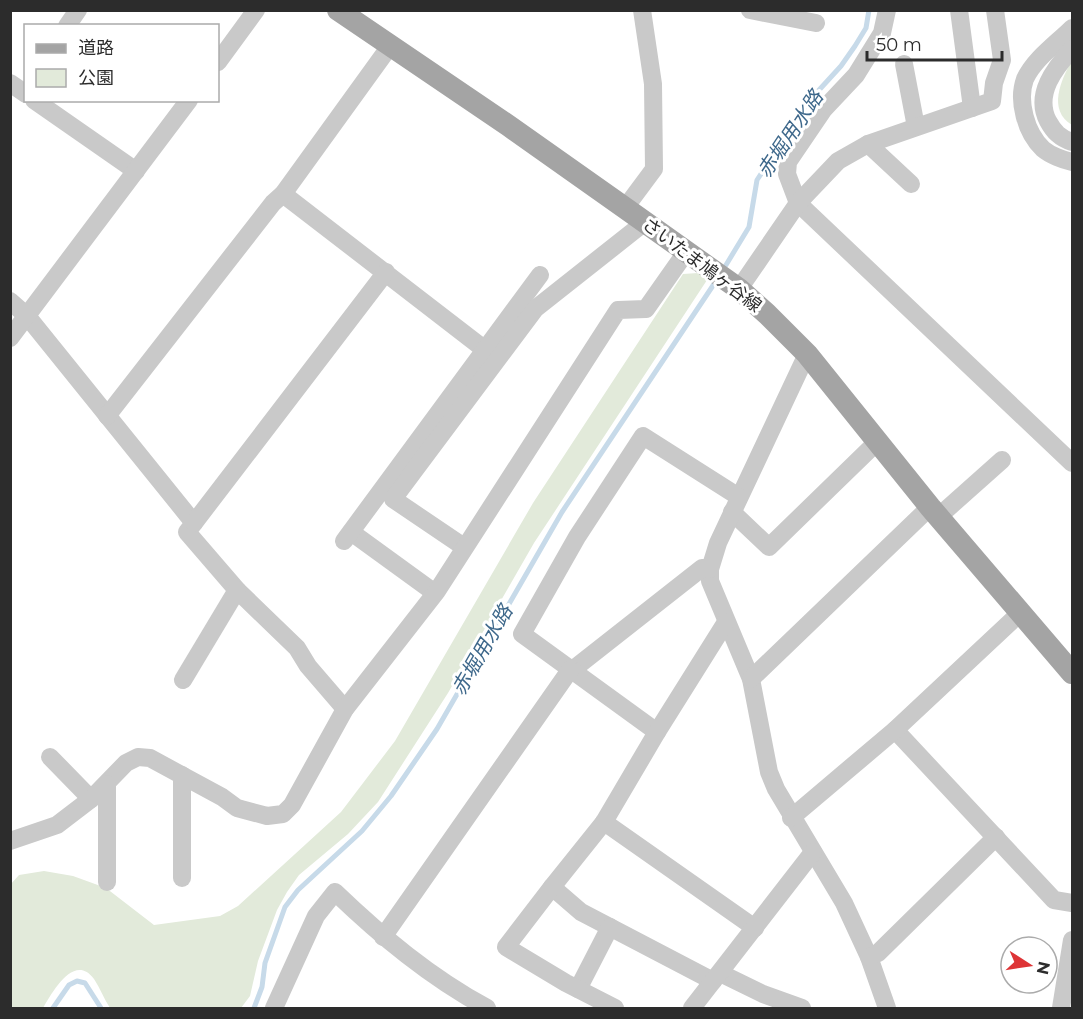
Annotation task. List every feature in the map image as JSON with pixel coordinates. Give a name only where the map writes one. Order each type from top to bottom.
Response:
[{"type":"main road","name":"さいたま鳩ヶ谷線","points":[[338,10],[739,289],[793,337],[934,512],[1072,673]]},
{"type":"street","points":[[68,24],[78,10]]},
{"type":"street","points":[[219,61],[256,10]]},
{"type":"street","points":[[750,10],[816,23]]},
{"type":"street","points":[[887,10],[882,33],[856,75],[825,109],[788,162],[787,174],[798,202],[1072,463]]},
{"type":"street","points":[[959,10],[972,108]]},
{"type":"street","points":[[739,289],[798,202],[838,161],[868,144],[992,101],[994,83],[1002,60],[995,10]]},
{"type":"street","points":[[625,208],[654,169],[653,84],[642,13]]},
{"type":"street","points":[[1072,28],[1035,64],[1025,79],[1022,96],[1024,115],[1034,137],[1072,177]]},
{"type":"street","points":[[107,416],[266,212],[283,194],[390,46]]},
{"type":"street","points":[[1072,49],[1046,86],[1043,102],[1045,116],[1054,132],[1072,142]]},
{"type":"street","points":[[904,64],[916,127]]},
{"type":"street","points":[[37,102],[136,171]]},
{"type":"street","points":[[10,338],[188,102]]},
{"type":"street","points":[[868,144],[911,183]]},
{"type":"street","points":[[1044,150],[1072,162]]},
{"type":"street","points":[[283,194],[484,349]]},
{"type":"street","points":[[464,547],[393,499],[535,309],[645,222]]},
{"type":"street","points":[[10,842],[57,825],[92,799],[126,763],[138,757],[150,758],[237,808],[267,816],[283,814],[292,805],[345,709],[435,593],[618,310],[646,309],[686,252]]},
{"type":"street","points":[[345,709],[308,666],[297,648],[237,590],[187,532],[386,272]]},
{"type":"street","points":[[435,593],[348,536],[540,275]]},
{"type":"street","points":[[10,301],[27,316],[194,523]]},
{"type":"street","points":[[807,354],[718,543],[710,569],[710,581],[751,679],[769,772],[791,818],[844,903],[869,957],[887,1008]]},
{"type":"street","points":[[657,732],[522,634],[577,537],[643,436],[736,504],[769,547],[877,442]]},
{"type":"street","points":[[751,679],[934,512],[1002,460]]},
{"type":"street","points":[[383,937],[571,670],[702,568],[710,569]]},
{"type":"street","points":[[183,680],[237,590]]},
{"type":"street","points":[[791,818],[895,730],[1020,613]]},
{"type":"street","points":[[615,1008],[578,990],[506,947],[604,822],[726,622]]},
{"type":"street","points":[[895,730],[1054,900],[1072,903]]},
{"type":"street","points":[[50,757],[92,799]]},
{"type":"street","points":[[182,775],[182,878]]},
{"type":"street","points":[[107,784],[107,882]]},
{"type":"street","points":[[604,822],[755,928]]},
{"type":"street","points":[[869,957],[878,953],[996,837]]},
{"type":"street","points":[[692,1008],[813,852]]},
{"type":"street","points":[[552,886],[581,912],[610,927],[716,977],[802,1008]]},
{"type":"street","points":[[274,1008],[316,916],[335,892],[413,962],[459,993],[488,1008]]},
{"type":"street","points":[[578,990],[610,927]]},
{"type":"street","points":[[1061,1008],[1072,940]]},
{"type":"green space","points":[[1072,60],[1072,125],[1064,119],[1060,111],[1058,94]]},
{"type":"green space","points":[[698,273],[709,277],[534,543],[448,693],[378,802],[348,834],[299,875],[287,892],[277,910],[258,961],[250,996],[241,1008],[110,1008],[94,979],[86,972],[79,970],[71,972],[64,978],[43,1008],[11,1008],[10,885],[19,875],[44,871],[73,876],[106,888],[154,925],[220,916],[238,906],[341,812],[395,741],[533,503],[683,274]]},
{"type":"waterway","name":"赤堀用水路","points":[[726,265],[749,227],[757,180],[809,101],[841,66],[855,46],[866,28],[869,10]]},
{"type":"waterway","name":"赤堀用水路","points":[[254,1008],[262,987],[265,963],[285,907],[298,890],[362,831],[391,796],[437,729],[562,512],[714,284]]},
{"type":"waterway","name":"赤堀用水路","points":[[53,1008],[69,985],[77,981],[85,983],[101,1008]]}]
